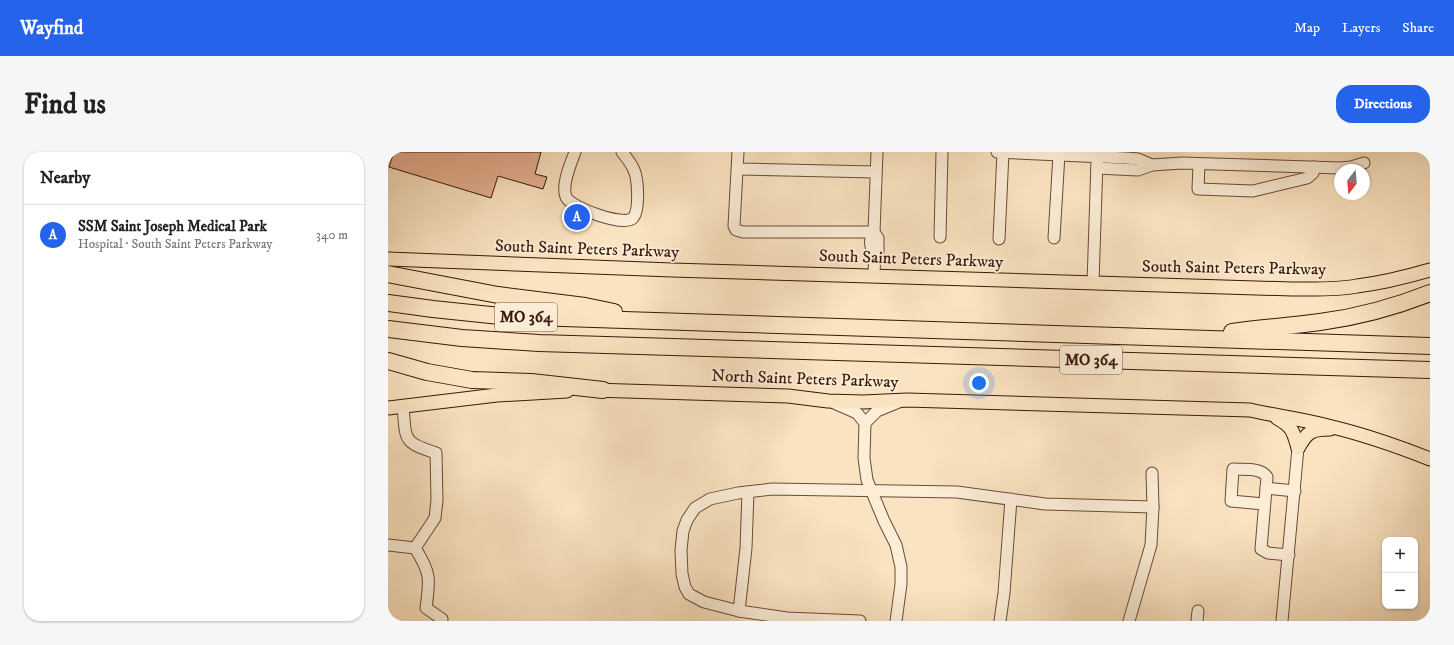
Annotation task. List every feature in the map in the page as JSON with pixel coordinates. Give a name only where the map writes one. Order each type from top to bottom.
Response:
[{"type":"highway","points":[[388,274],[498,295],[585,306],[665,321]]},
{"type":"highway","points":[[1194,338],[1255,328],[1322,322],[1381,309],[1430,294]]},
{"type":"highway","name":"MO 364","points":[[388,303],[500,316],[1430,346]]},
{"type":"highway","name":"MO 364","points":[[388,329],[462,338],[539,343],[1430,370]]},
{"type":"highway","points":[[388,361],[427,372],[472,380],[531,382],[603,390]]},
{"type":"main road","name":"South Saint Peters Parkway","points":[[388,259],[1292,289],[1325,289],[1357,286],[1387,281],[1430,270]]},
{"type":"main road","name":"North Saint Peters Parkway","points":[[388,408],[497,395],[603,390],[788,396],[863,402],[907,400],[1250,410],[1340,429],[1388,443],[1430,459]]},
{"type":"main road","points":[[1270,414],[1288,425],[1293,432],[1298,448]]},
{"type":"main road","points":[[1298,448],[1306,435],[1315,431],[1340,429]]},
{"type":"street","points":[[575,152],[565,183],[564,190],[567,198],[572,204],[582,209],[620,221],[627,221],[633,218],[636,212],[637,182],[634,169],[622,152]]},
{"type":"street","points":[[738,152],[734,226],[736,230],[743,232],[874,232]]},
{"type":"street","points":[[874,276],[874,257],[871,252],[871,237],[874,232],[876,152]]},
{"type":"street","points":[[940,236],[942,152]]},
{"type":"street","points":[[997,152],[1097,154],[1138,159],[1152,165]]},
{"type":"street","points":[[999,239],[1003,152]]},
{"type":"street","points":[[1054,238],[1059,154]]},
{"type":"street","points":[[1093,283],[1097,154]]},
{"type":"street","points":[[1097,168],[1138,170],[1152,165],[1199,164],[1340,168],[1351,167],[1364,163]]},
{"type":"street","points":[[1199,164],[1198,189],[1243,191],[1307,178],[1313,173],[1314,167]]},
{"type":"street","points":[[738,169],[875,172]]},
{"type":"street","points":[[828,400],[857,413],[865,424],[864,458],[867,480],[896,545],[901,567],[901,584],[896,621]]},
{"type":"street","points":[[865,424],[877,411],[900,401]]},
{"type":"street","points":[[403,406],[406,435],[410,442],[416,446],[436,453],[437,500],[435,518],[415,548]]},
{"type":"street","points":[[1282,621],[1298,448]]},
{"type":"street","points":[[1264,504],[1231,501],[1233,469],[1260,471],[1267,477],[1260,549],[1268,553],[1289,556]]},
{"type":"street","points":[[1129,621],[1151,545],[1153,507],[1152,473]]},
{"type":"street","points":[[1266,488],[1295,491]]},
{"type":"street","points":[[860,621],[787,618],[739,611],[704,602],[689,594],[685,587],[682,574],[681,550],[683,531],[687,520],[695,508],[710,499],[772,489],[957,492],[1045,504],[1153,507]]},
{"type":"street","points":[[739,611],[746,548],[748,492]]},
{"type":"street","points":[[1000,621],[1004,593],[1011,499]]},
{"type":"street","points":[[388,545],[415,548]]},
{"type":"street","points":[[415,548],[426,565],[430,584],[426,608],[442,619]]},
{"type":"building","points":[[394,152],[541,152],[535,174],[547,177],[543,189],[498,176],[491,198],[389,167]]},
{"type":"place","name":"SSM Saint Joseph Medical Park","points":[[577,217]]}]
